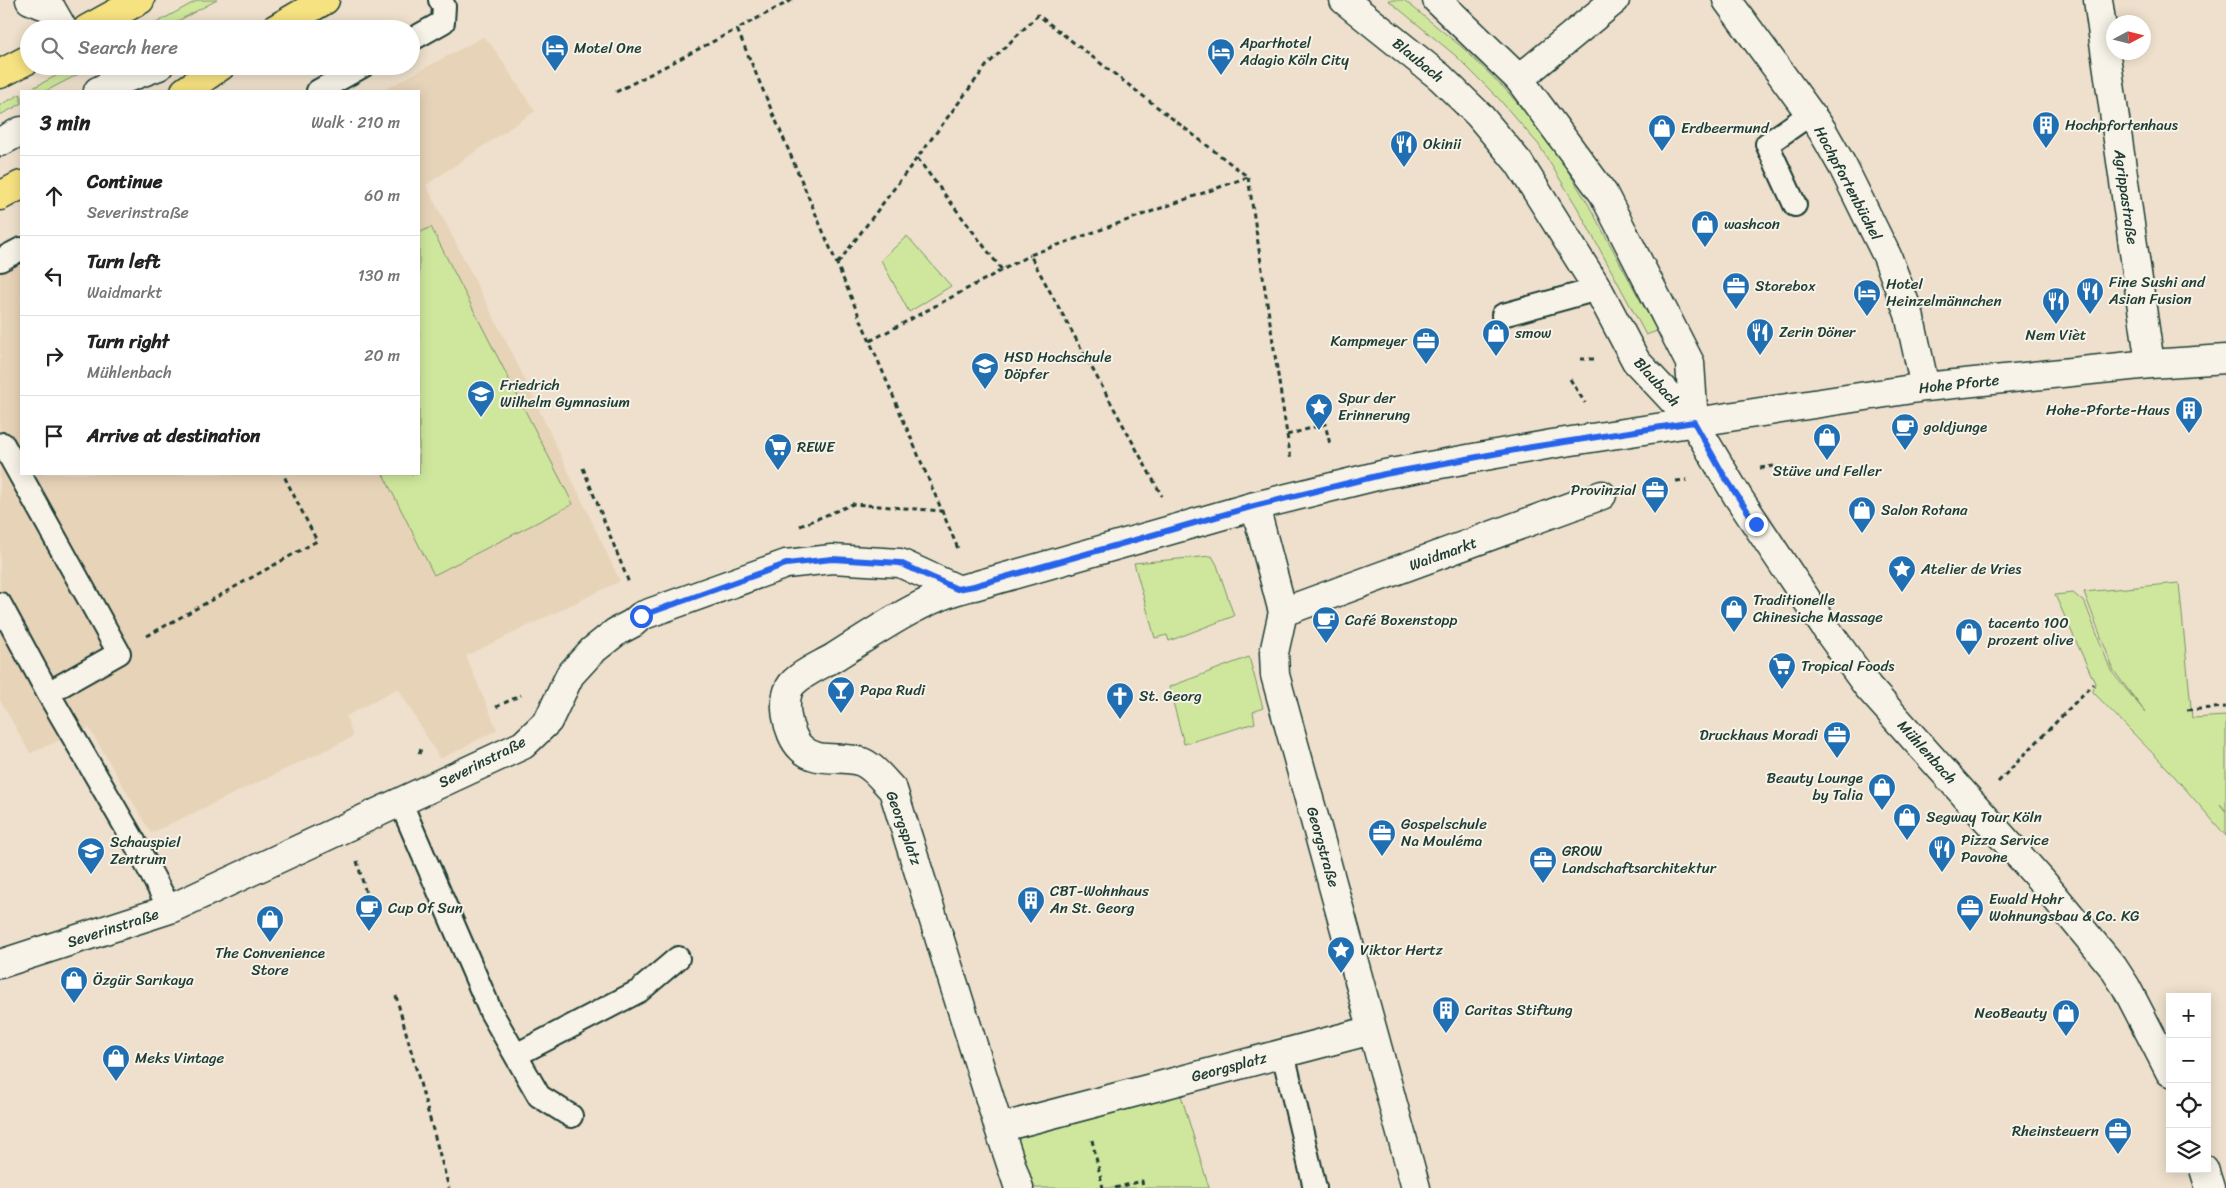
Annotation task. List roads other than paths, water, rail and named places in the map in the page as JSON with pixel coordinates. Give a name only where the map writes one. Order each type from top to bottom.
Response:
[{"type":"main road","points":[[103,20],[140,0]]},
{"type":"main road","points":[[287,20],[325,0]]},
{"type":"main road","points":[[0,74],[20,64]]},
{"type":"main road","points":[[186,90],[208,75]]},
{"type":"main road","points":[[0,196],[20,186]]},
{"type":"street","points":[[30,0],[51,8],[58,20]]},
{"type":"street","name":"Blaubach","points":[[1344,0],[1440,77],[1480,115],[1518,163],[1598,289],[1636,361],[1694,422]]},
{"type":"street","name":"Blaubach","points":[[1438,0],[1519,79],[1603,193],[1690,363],[1694,422]]},
{"type":"street","points":[[1519,79],[1615,0]]},
{"type":"street","name":"Hochpfortenbüchel","points":[[1727,0],[1810,114],[1843,167],[1886,256],[1909,314],[1924,387]]},
{"type":"street","name":"Agrippastraße","points":[[2098,0],[2150,364]]},
{"type":"street","points":[[100,90],[135,75]]},
{"type":"street","points":[[0,142],[20,132]]},
{"type":"street","name":"Hohe Pforte","points":[[1694,422],[1924,387],[2150,364],[2226,359]]},
{"type":"street","points":[[965,588],[1254,506],[1385,474],[1532,447],[1694,422]]},
{"type":"street","name":"Mühlenbach","points":[[1694,422],[1728,482],[1827,630],[1868,686],[2040,879],[2113,968],[2126,987],[2166,1064]]},
{"type":"street","name":"Waidmarkt","points":[[1283,612],[1602,495]]},
{"type":"street","name":"Georgstraße","points":[[1254,506],[1283,612],[1274,653],[1275,675],[1416,1188]]},
{"type":"street","name":"Severinstraße","points":[[0,964],[170,909],[523,745],[548,721],[570,675],[592,651],[641,616],[786,564],[810,560],[832,559],[900,563],[965,588]]},
{"type":"street","name":"Georgsplatz","points":[[965,588],[900,618],[793,682],[785,702],[788,725],[800,748],[819,759],[845,759],[862,762],[872,769],[893,790],[1019,1188]]},
{"type":"street","name":"Georgsplatz","points":[[999,1128],[1372,1030]]},
{"type":"street","points":[[2205,1173],[2210,1188]]},
{"type":"lane","points":[[420,35],[443,22],[444,6],[440,0]]},
{"type":"lane","points":[[320,90],[347,75]]},
{"type":"lane","points":[[1795,206],[1766,144],[1810,114]]},
{"type":"lane","points":[[0,260],[20,250]]},
{"type":"lane","points":[[1503,315],[1598,289]]},
{"type":"lane","points":[[0,445],[3,444],[20,475]]},
{"type":"lane","points":[[20,475],[118,652],[48,693]]},
{"type":"lane","points":[[0,604],[48,693],[135,843],[170,909]]},
{"type":"lane","points":[[400,801],[491,1012],[539,1096],[571,1116]]},
{"type":"lane","points":[[516,1055],[640,991],[678,958]]},
{"type":"lane","points":[[1283,1053],[1315,1188]]},
{"type":"place","name":"Motel One","points":[[555,72]]},
{"type":"place","name":"Aparthotel Adagio Köln City","points":[[1221,76]]},
{"type":"place","name":"Hochpfortenhaus","points":[[2046,149]]},
{"type":"place","name":"Erdbeermund","points":[[1662,152]]},
{"type":"place","name":"Okinii","points":[[1404,168]]},
{"type":"place","name":"washcon","points":[[1705,248]]},
{"type":"place","name":"Storebox","points":[[1736,310]]},
{"type":"place","name":"Fine Sushi and Asian Fusion","points":[[2090,315]]},
{"type":"place","name":"Hotel Heinzelmännchen","points":[[1867,317]]},
{"type":"place","name":"Nem Vièt","points":[[2056,325]]},
{"type":"place","name":"Zerin Döner","points":[[1760,356]]},
{"type":"place","name":"smow","points":[[1496,357]]},
{"type":"place","name":"Kampmeyer","points":[[1426,365]]},
{"type":"place","name":"HSD Hochschule Döpfer","points":[[985,390]]},
{"type":"place","name":"Friedrich Wilhelm Gymnasium","points":[[481,418]]},
{"type":"place","name":"Spur der Erinnerung","points":[[1319,431]]},
{"type":"place","name":"Hohe-Pforte-Haus","points":[[2189,434]]},
{"type":"place","name":"goldjunge","points":[[1905,451]]},
{"type":"place","name":"Stüve und Feller","points":[[1827,461]]},
{"type":"place","name":"REWE","points":[[778,471]]},
{"type":"place","name":"Provinzial","points":[[1655,514]]},
{"type":"place","name":"Salon Rotana","points":[[1862,534]]},
{"type":"place","name":"Atelier de Vries","points":[[1902,593]]},
{"type":"place","name":"Traditionelle Chinesiche Massage","points":[[1734,633]]},
{"type":"place","name":"Café Boxenstopp","points":[[1326,644]]},
{"type":"place","name":"tacento 100 prozent olive","points":[[1969,656]]},
{"type":"place","name":"Tropical Foods","points":[[1782,690]]},
{"type":"place","name":"Papa Rudi","points":[[841,714]]},
{"type":"place","name":"St. Georg","points":[[1120,720]]},
{"type":"place","name":"Druckhaus Moradi","points":[[1837,759]]},
{"type":"place","name":"Beauty Lounge by Talia","points":[[1882,811]]},
{"type":"place","name":"Segway Tour Köln","points":[[1907,841]]},
{"type":"place","name":"Gospelschule Na Mouléma","points":[[1382,857]]},
{"type":"place","name":"Pizza Service Pavone","points":[[1942,873]]},
{"type":"place","name":"Schauspiel Zentrum","points":[[91,875]]},
{"type":"place","name":"GROW Landschaftsarchitektur","points":[[1543,884]]},
{"type":"place","name":"CBT-Wohnhaus An St. Georg","points":[[1031,924]]},
{"type":"place","name":"Cup Of Sun","points":[[369,932]]},
{"type":"place","name":"Ewald Hohr Wohnungsbau & Co. KG","points":[[1970,932]]},
{"type":"place","name":"The Convenience Store","points":[[270,943]]},
{"type":"place","name":"Viktor Hertz","points":[[1341,974]]},
{"type":"place","name":"Özgür Sarıkaya","points":[[74,1004]]},
{"type":"place","name":"Caritas Stiftung","points":[[1446,1034]]},
{"type":"place","name":"NeoBeauty","points":[[2066,1037]]},
{"type":"place","name":"Meks Vintage","points":[[116,1082]]},
{"type":"place","name":"Rheinsteuern","points":[[2118,1155]]}]
